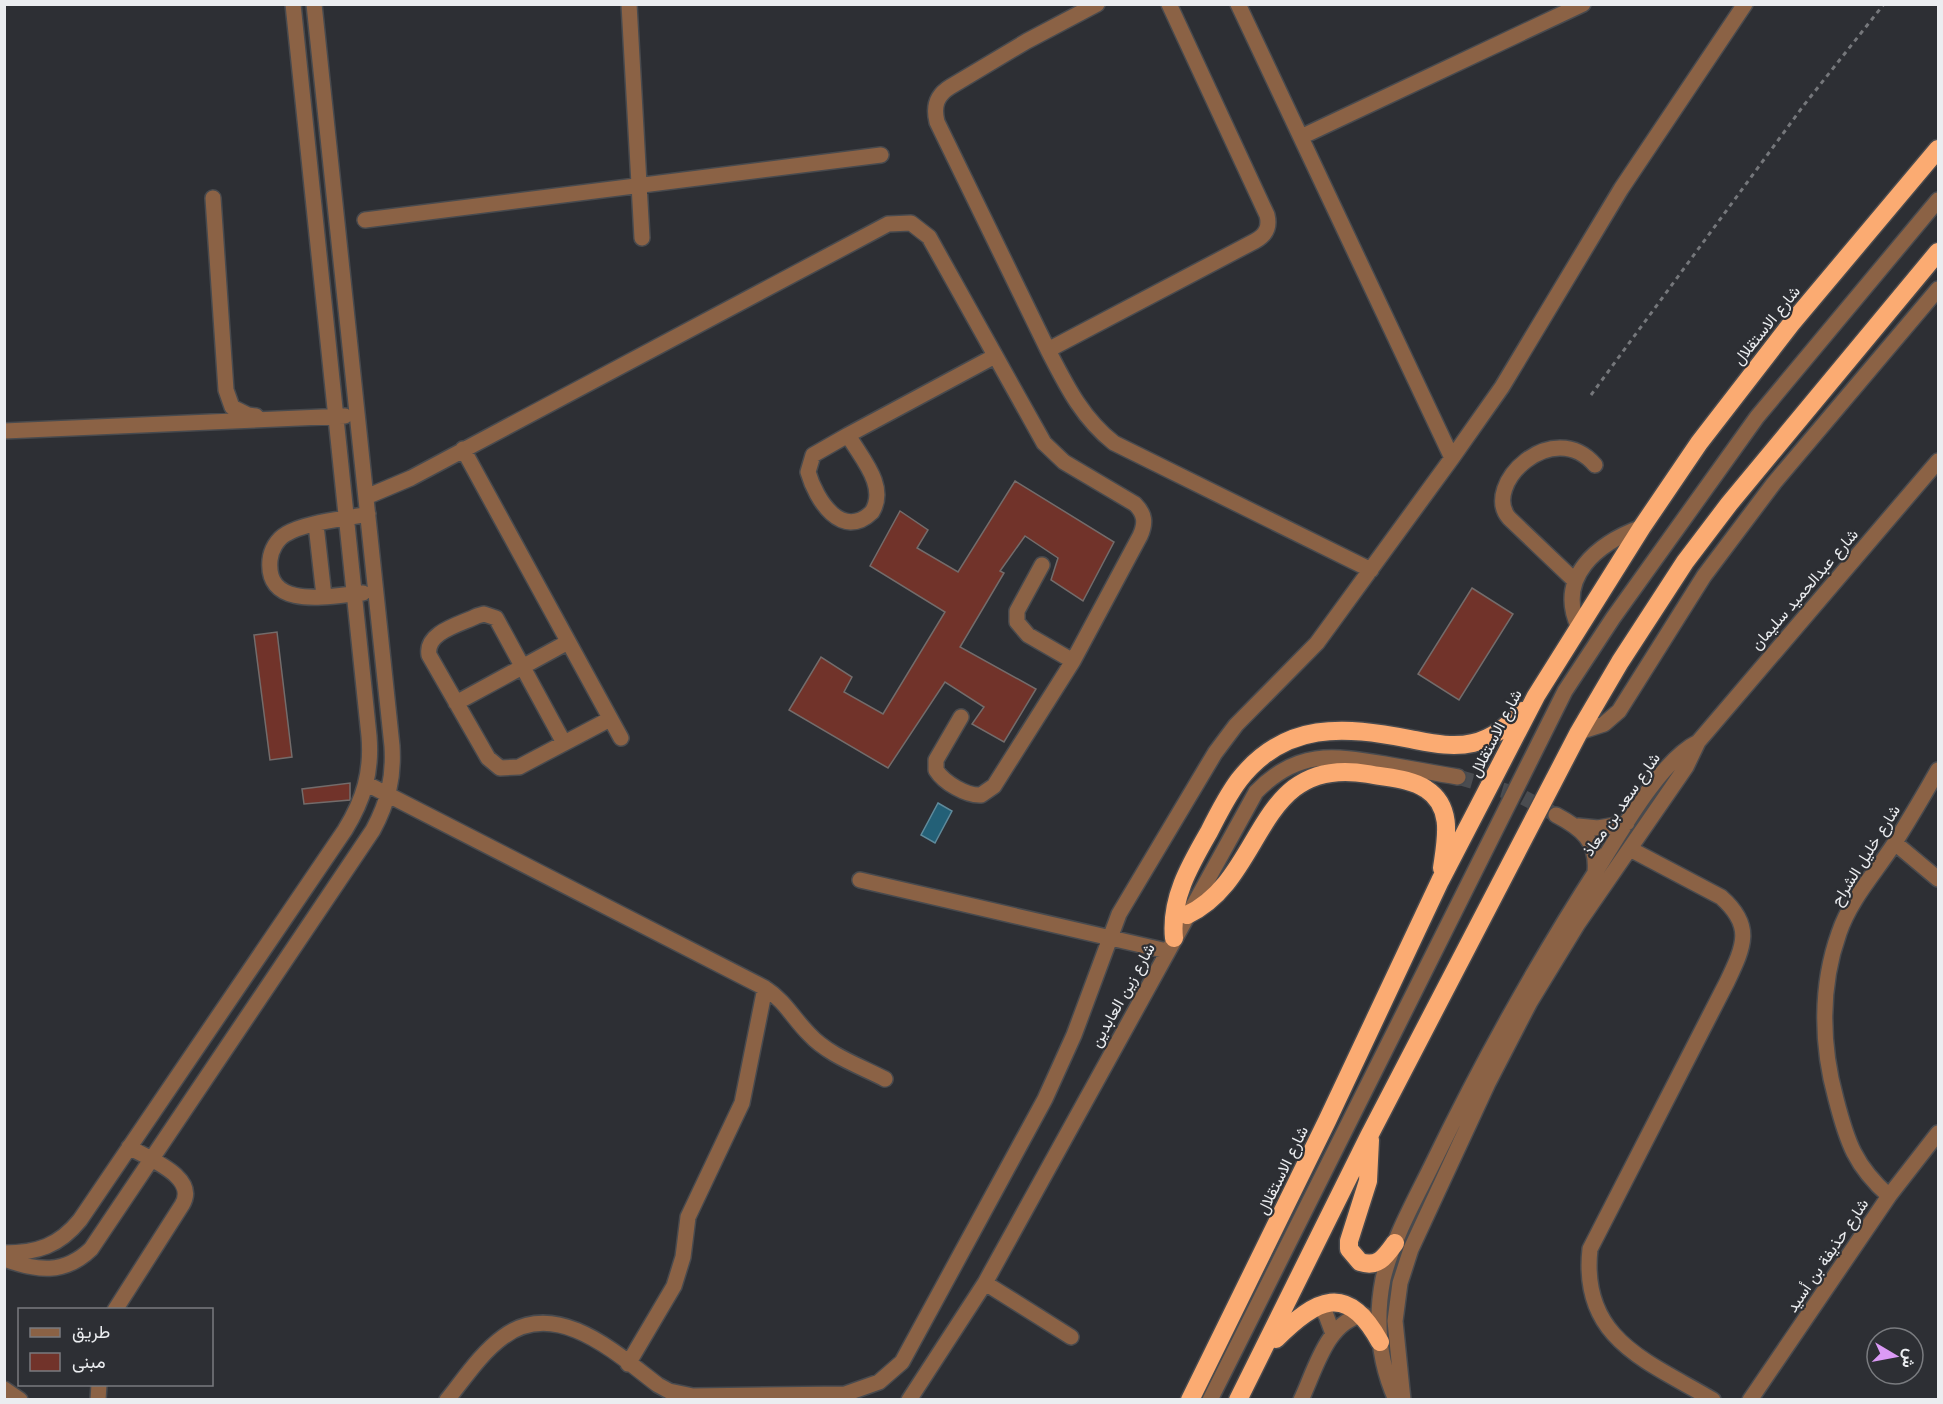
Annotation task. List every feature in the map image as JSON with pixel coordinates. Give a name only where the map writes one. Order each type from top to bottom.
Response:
[{"type":"highway","name":"شارع الاستقلال","points":[[1190,1400],[1317,1143],[1440,881],[1536,696],[1642,527],[1699,443],[1750,375],[1938,149]]},
{"type":"highway","points":[[1238,1400],[1369,1136],[1579,732],[1620,662],[1685,562],[1729,504],[1938,252]]},
{"type":"highway","points":[[1171,945],[1175,906],[1197,853],[1239,780],[1266,754],[1299,736],[1336,729],[1375,732],[1449,746],[1472,743],[1505,728],[1536,696]]},
{"type":"highway","points":[[1187,915],[1208,902],[1225,885],[1281,797],[1303,781],[1328,772],[1356,772],[1405,781],[1417,784],[1432,794],[1443,809],[1446,821],[1440,881]]},
{"type":"highway","points":[[1369,1136],[1368,1181],[1349,1241],[1350,1250],[1360,1262],[1376,1263],[1395,1243]]},
{"type":"highway","points":[[1262,1353],[1300,1315],[1318,1305],[1338,1303],[1364,1315],[1380,1342]]},
{"type":"street","points":[[4,1253],[39,1250],[69,1233],[281,926],[352,819],[368,784],[370,750],[293,4]]},
{"type":"street","points":[[4,1259],[26,1267],[46,1270],[75,1262],[91,1249],[373,830],[388,796],[393,764],[326,101],[314,4]]},
{"type":"street","points":[[629,4],[642,238]]},
{"type":"street","points":[[1097,4],[1027,41],[950,87],[940,95],[935,108],[937,122],[1048,350],[1082,411],[1094,426],[1114,443],[1371,570]]},
{"type":"street","points":[[1048,350],[1255,241],[1265,233],[1268,226],[1268,215],[1169,4]]},
{"type":"street","points":[[1238,4],[1452,459]]},
{"type":"street","points":[[1301,137],[1583,4]]},
{"type":"street","points":[[447,1400],[495,1344],[515,1329],[527,1325],[551,1323],[575,1328],[669,1391],[693,1396],[846,1394],[869,1388],[891,1373],[911,1349],[1045,1099],[1074,1035],[1108,938],[1131,891],[1225,738],[1317,643],[1452,459],[1502,387],[1621,189],[1745,4]]},
{"type":"street","points":[[295,26],[317,23]]},
{"type":"street","points":[[303,103],[326,101]]},
{"type":"street","points":[[365,220],[881,155]]},
{"type":"street","points":[[213,198],[226,390],[232,407],[248,416],[281,419]]},
{"type":"street","points":[[1210,1400],[1565,692],[1612,618],[1739,441],[1938,201]]},
{"type":"street","points":[[1221,1400],[1551,736],[1580,684],[1630,606],[1774,410],[1938,213]]},
{"type":"street","points":[[366,497],[400,483],[896,222],[911,223],[929,237],[1044,443],[1064,462],[1135,504],[1143,514],[1143,529],[1073,661],[994,786],[981,795],[967,793],[943,778],[936,770],[936,760],[961,717]]},
{"type":"street","points":[[1579,732],[1604,724],[1619,711],[1704,576],[1774,483],[1938,289]]},
{"type":"street","points":[[848,435],[873,478],[878,492],[872,512],[854,522],[840,521],[829,512],[808,472],[813,455],[848,435],[995,356]]},
{"type":"street","points":[[4,431],[357,415]]},
{"type":"street","points":[[1574,580],[1509,518],[1502,508],[1501,497],[1508,481],[1528,460],[1544,449],[1563,446],[1572,448],[1589,458],[1595,465]]},
{"type":"street","points":[[463,448],[621,738]]},
{"type":"street","name":"شارع عبدالحميد سليمان","points":[[1698,742],[1938,461]]},
{"type":"street","points":[[368,514],[288,533],[281,537],[272,551],[269,568],[276,584],[289,594],[306,598],[375,592]]},
{"type":"street","points":[[316,525],[324,596]]},
{"type":"street","points":[[1579,628],[1572,609],[1574,580],[1604,547],[1642,527]]},
{"type":"street","points":[[1042,565],[1017,611],[1017,622],[1028,635],[1073,661]]},
{"type":"street","points":[[564,743],[500,622],[490,615],[477,616],[437,635],[430,642],[429,655],[488,758],[500,768],[519,767],[610,719]]},
{"type":"street","points":[[456,703],[568,642]]},
{"type":"street","name":"شارع سعد بن معاذ","points":[[1396,1400],[1380,1342],[1380,1300],[1395,1243],[1567,915],[1627,823],[1676,757],[1698,742]]},
{"type":"street","name":"شارع سعد بن معاذ","points":[[1403,1400],[1395,1320],[1404,1266],[1503,1040],[1571,934],[1686,767],[1698,742]]},
{"type":"street","name":"شارع زين العابدين","points":[[909,1400],[985,1283],[1256,792],[1283,769],[1299,762],[1334,756],[1458,777]]},
{"type":"street","name":"شارع خليل الشراح","points":[[1889,1196],[1861,1167],[1843,1125],[1826,1054],[1823,1016],[1828,972],[1839,932],[1856,899],[1895,843],[1938,770]]},
{"type":"street","points":[[368,784],[765,988],[780,997],[809,1035],[820,1044],[885,1079]]},
{"type":"street","points":[[1556,815],[1578,826],[1586,834],[1594,852],[1595,873]]},
{"type":"street","points":[[1578,826],[1598,828],[1627,823]]},
{"type":"street","points":[[1895,843],[1938,879]]},
{"type":"street","points":[[1630,849],[1721,897],[1733,907],[1742,922],[1744,941],[1727,982],[1590,1249],[1590,1287],[1602,1318],[1624,1347],[1713,1400]]},
{"type":"street","points":[[860,880],[1108,938],[1171,945]]},
{"type":"street","points":[[281,926],[300,939]]},
{"type":"street","points":[[628,1364],[674,1286],[683,1257],[688,1217],[742,1103],[765,988]]},
{"type":"street","points":[[204,1039],[224,1052]]},
{"type":"street","name":"شارع حذيفة بن أسيد","points":[[1750,1400],[1889,1196],[1938,1133]]},
{"type":"street","points":[[117,1308],[185,1200],[186,1188],[183,1182],[129,1147]]},
{"type":"street","points":[[985,1283],[1071,1337]]},
{"type":"street","points":[[1318,1305],[1329,1321],[1333,1334]]},
{"type":"street","points":[[1301,1400],[1333,1334],[1343,1323],[1364,1315]]},
{"type":"street","points":[[4,1389],[20,1400]]},
{"type":"path","points":[[1591,395],[1804,105],[1884,4]]},
{"type":"water","points":[[938,803],[952,811],[935,843],[921,835]]},
{"type":"building","points":[[1015,481],[1114,542],[1083,601],[1051,580],[1058,558],[1025,536],[1000,571],[1004,573],[960,647],[1036,689],[1004,742],[972,724],[984,707],[945,682],[888,768],[789,710],[821,657],[852,677],[844,692],[883,714],[945,612],[870,566],[900,511],[928,530],[917,548],[958,572]]},
{"type":"building","points":[[1472,588],[1513,614],[1459,700],[1418,674]]},
{"type":"building","points":[[277,632],[292,757],[270,760],[254,635]]},
{"type":"building","points":[[350,783],[350,800],[304,804],[302,789]]},
{"type":"tunnel","points":[[1458,777],[1519,795],[1556,815]]}]
